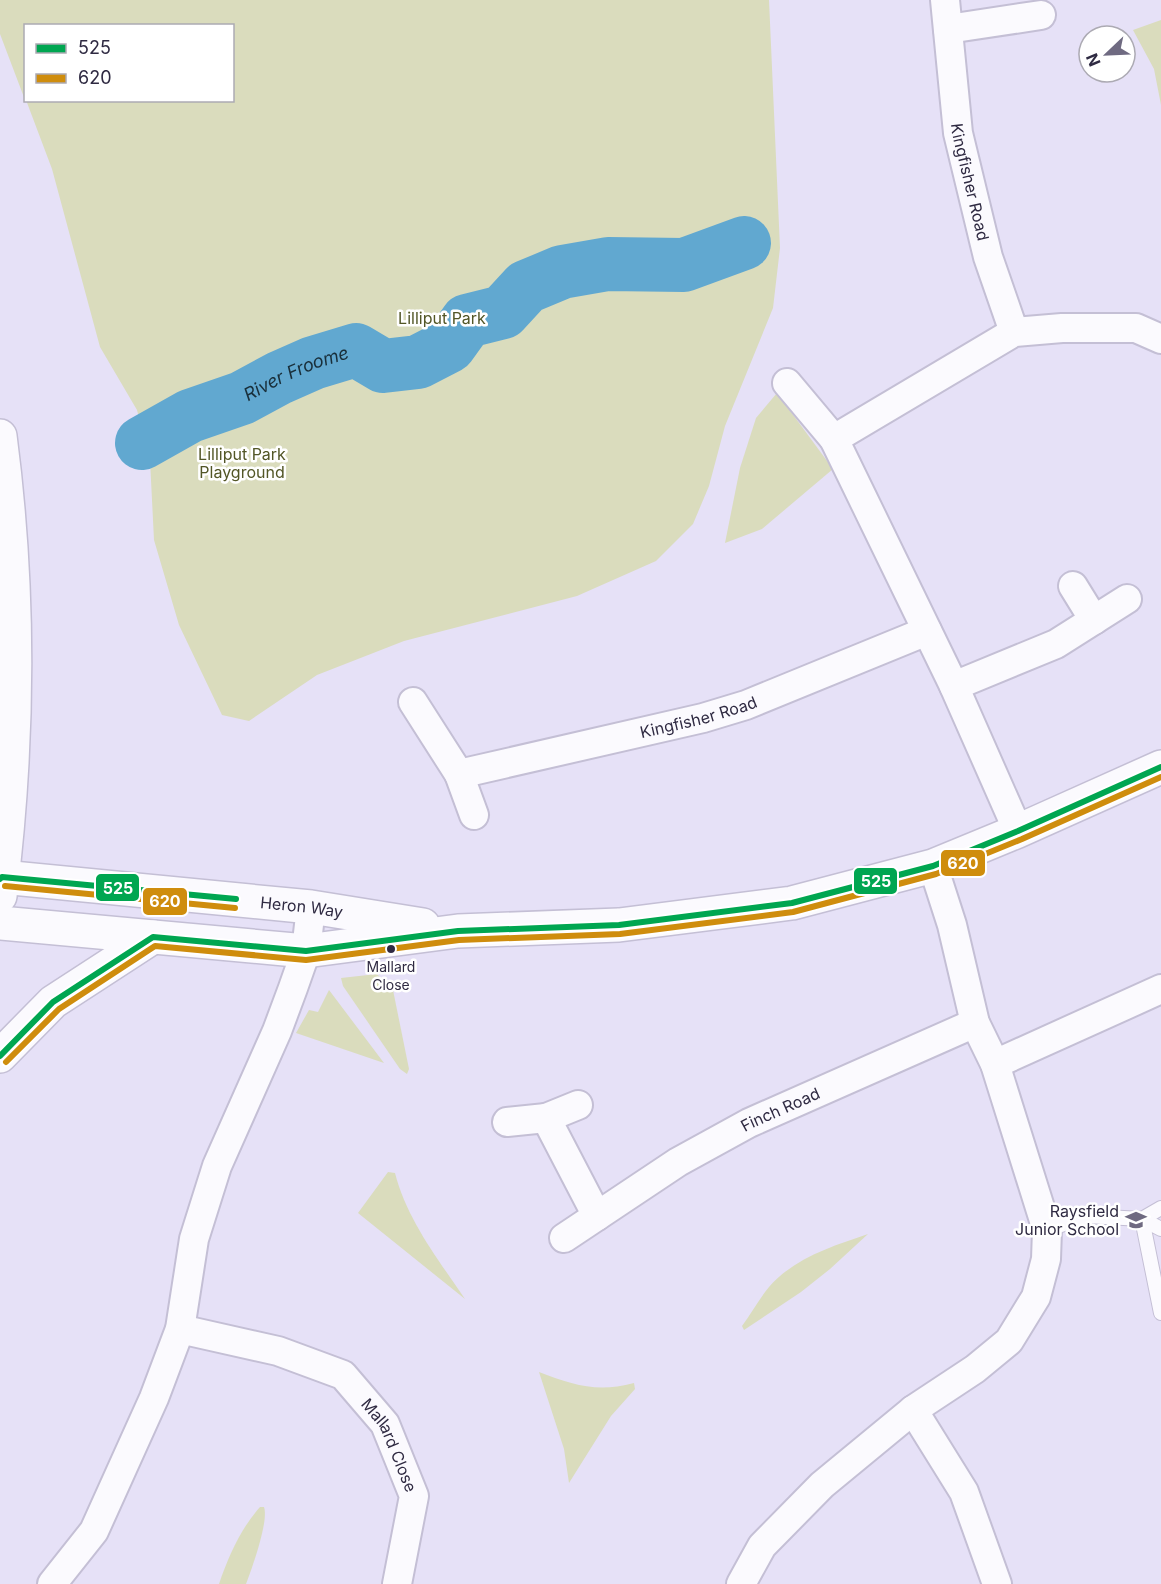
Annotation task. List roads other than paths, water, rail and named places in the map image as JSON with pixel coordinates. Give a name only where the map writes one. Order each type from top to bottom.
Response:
[{"type":"street","name":"Kingfisher Road","points":[[945,0],[958,133],[988,257],[1014,332]]},
{"type":"street","points":[[948,29],[1041,15]]},
{"type":"street","points":[[834,439],[1014,332],[1062,328],[1136,328],[1161,339]]},
{"type":"street","points":[[787,384],[834,439],[954,686],[1018,831]]},
{"type":"street","points":[[0,436],[6,481],[14,615],[13,752],[1,884]]},
{"type":"street","points":[[1073,586],[1094,620]]},
{"type":"street","points":[[954,686],[1056,644],[1127,599]]},
{"type":"street","name":"Kingfisher Road","points":[[459,774],[703,718],[746,705],[927,631]]},
{"type":"street","points":[[413,702],[459,774],[474,815]]},
{"type":"street","name":"Heron Way","points":[[0,923],[306,951],[458,931],[620,925],[792,903],[933,866],[1161,767]]},
{"type":"street","points":[[741,1584],[762,1546],[822,1485],[913,1410],[975,1369],[1009,1341],[1036,1297],[1046,1259],[1047,1230],[995,1064],[975,1023],[952,925],[933,866]]},
{"type":"street","name":"Heron Way","points":[[1,884],[311,906],[458,931]]},
{"type":"street","points":[[52,1584],[94,1531],[154,1398],[180,1329],[194,1239],[217,1166],[277,1031],[306,951],[311,906]]},
{"type":"street","points":[[0,1056],[53,1002],[153,937]]},
{"type":"street","points":[[995,1064],[1161,989]]},
{"type":"street","name":"Finch Road","points":[[564,1238],[678,1162],[749,1123],[975,1023]]},
{"type":"street","points":[[507,1122],[546,1118],[578,1105]]},
{"type":"street","points":[[546,1118],[597,1216]]},
{"type":"street","name":"Mallard Close","points":[[180,1329],[278,1351],[343,1375],[385,1424],[414,1496],[397,1584]]},
{"type":"street","points":[[913,1410],[964,1492],[998,1584]]},
{"type":"lane","points":[[1142,1219],[1161,1208]]},
{"type":"lane","points":[[1047,1230],[1087,1215],[1142,1219],[1161,1228]]},
{"type":"lane","points":[[1142,1219],[1161,1313]]},
{"type":"waterway","name":"River Froome","points":[[142,443],[190,416],[242,398],[313,363],[356,350],[383,366],[418,362],[449,346],[467,321],[503,312],[526,287],[562,272],[608,264],[684,265],[744,243]]},
{"type":"place","name":"Mallard Close","points":[[391,949]]},
{"type":"place","name":"Raysfield Junior School","points":[[1136,1220]]},
{"type":"park label","name":"Lilliput Park","points":[[442,318]]},
{"type":"park label","name":"Lilliput Park Playground","points":[[242,463]]}]
